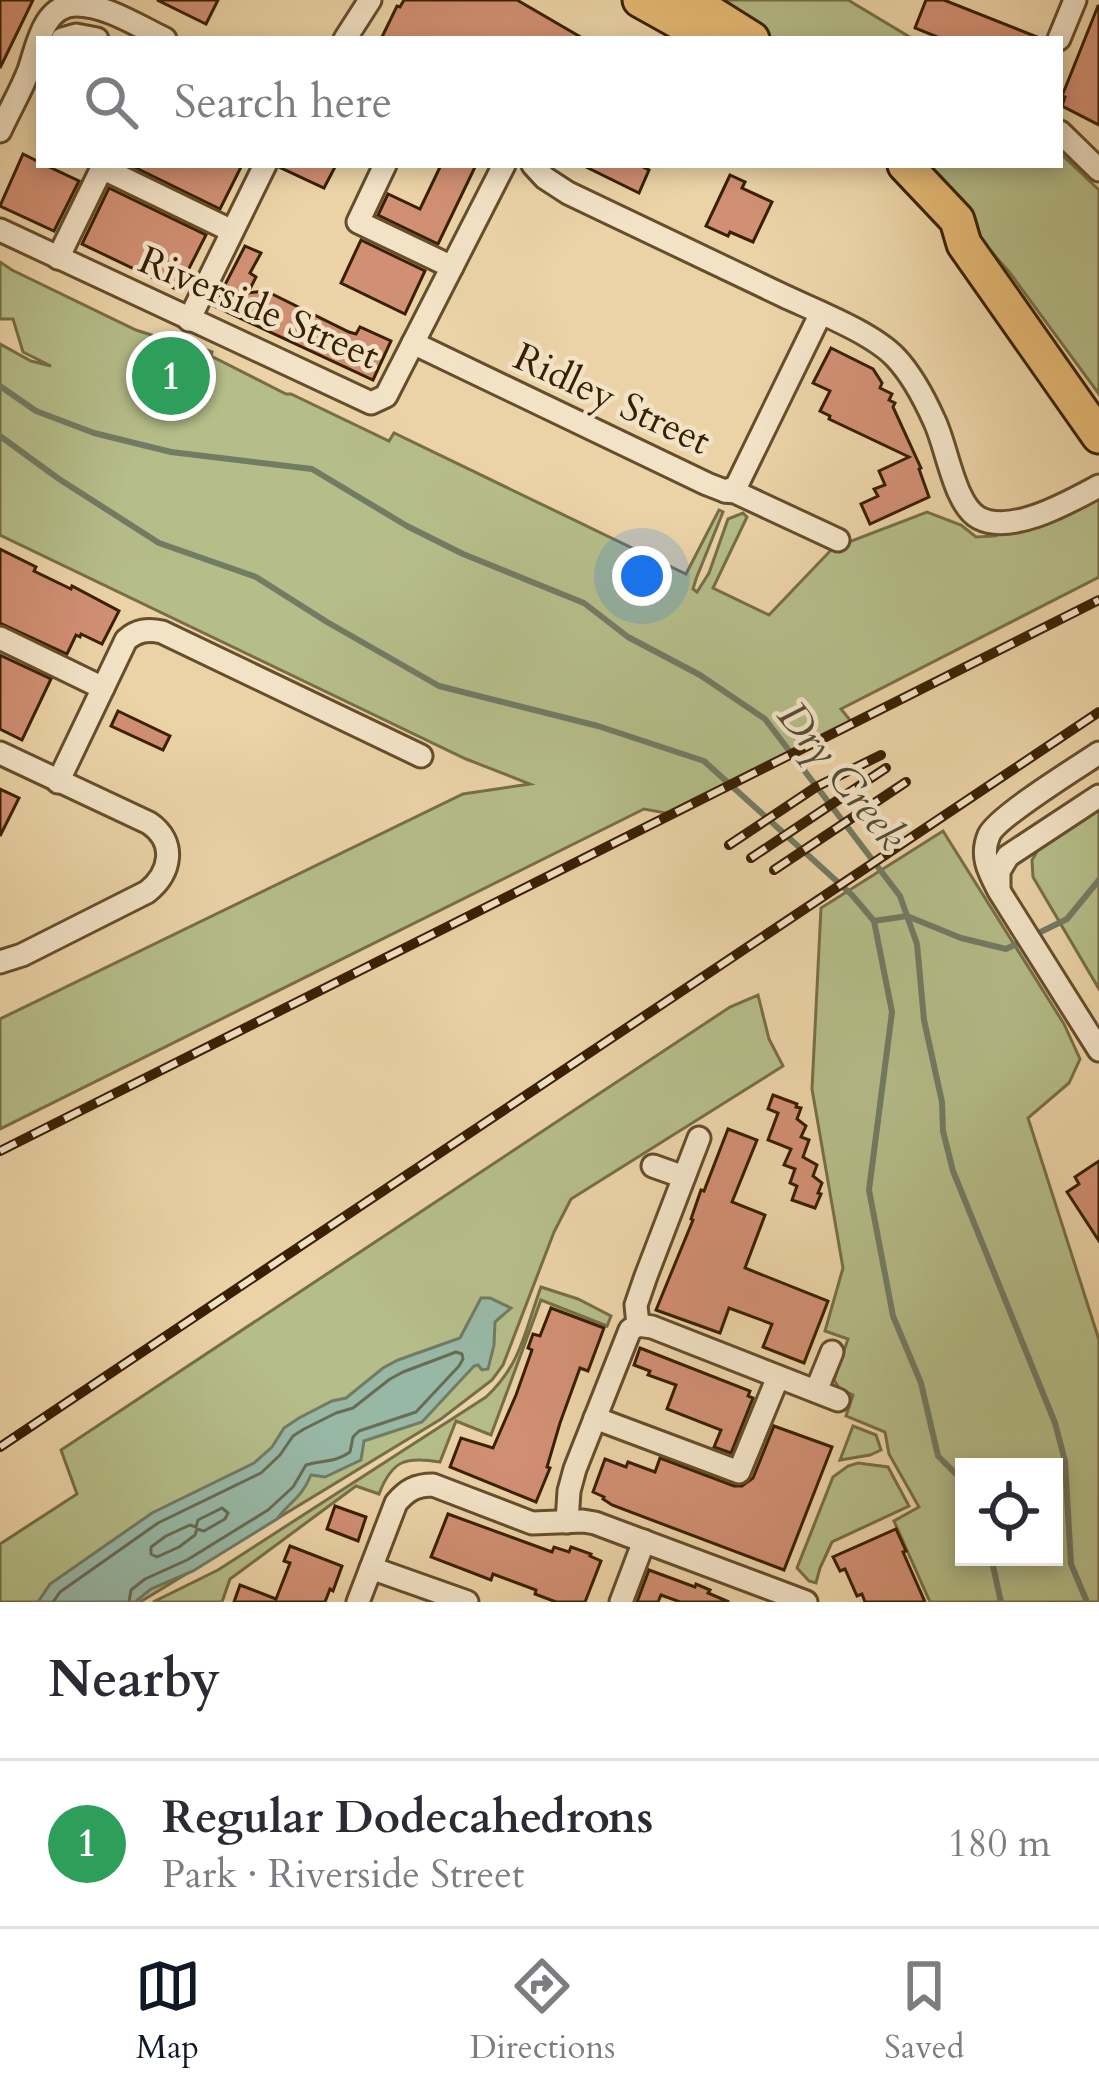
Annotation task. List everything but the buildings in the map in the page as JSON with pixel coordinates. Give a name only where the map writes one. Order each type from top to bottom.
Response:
[{"type":"main road","points":[[640,0],[705,36]]},
{"type":"main road","points":[[671,0],[708,36]]},
{"type":"main road","points":[[690,0],[747,36]]},
{"type":"main road","points":[[879,168],[938,231],[964,244]]},
{"type":"main road","points":[[907,168],[957,220],[964,244],[1099,436]]},
{"type":"street","points":[[347,36],[370,0]]},
{"type":"street","points":[[1060,36],[1075,0]]},
{"type":"street","points":[[76,3],[78,36]]},
{"type":"street","points":[[40,36],[51,17],[76,3],[159,36]]},
{"type":"street","points":[[0,131],[34,64]]},
{"type":"street","points":[[1063,135],[1099,170]]},
{"type":"street","points":[[58,258],[101,168],[232,231]]},
{"type":"street","points":[[189,320],[264,168]]},
{"type":"street","points":[[384,168],[358,222],[452,267]]},
{"type":"street","name":"Riverside Street","points":[[0,230],[371,403],[386,396],[502,168]]},
{"type":"street","points":[[536,168],[568,193],[881,345],[898,360],[935,421],[969,512],[983,520],[1017,522],[1099,486]]},
{"type":"street","name":"Ridley Street","points":[[413,343],[725,491],[736,487],[821,313]]},
{"type":"street","points":[[725,491],[838,540]]},
{"type":"street","points":[[58,782],[126,640],[143,631],[162,632],[421,756]]},
{"type":"street","points":[[0,638],[104,688]]},
{"type":"street","points":[[0,753],[160,831],[168,852],[158,882],[147,892],[0,962]]},
{"type":"street","points":[[1099,753],[994,827],[984,853],[999,891],[1099,1050]]},
{"type":"street","points":[[999,891],[999,871],[1008,856],[1099,796]]},
{"type":"street","points":[[638,1325],[636,1305],[699,1138]]},
{"type":"street","points":[[652,1166],[684,1177]]},
{"type":"street","points":[[567,1522],[572,1480],[630,1330],[638,1325],[838,1400]]},
{"type":"street","points":[[816,1391],[832,1352]]},
{"type":"street","points":[[595,1418],[740,1472],[778,1377]]},
{"type":"street","points":[[358,1602],[396,1503],[421,1485],[433,1485],[532,1523],[595,1523],[806,1602]]},
{"type":"street","points":[[621,1602],[644,1541]]},
{"type":"street","points":[[371,1568],[467,1602]]},
{"type":"street","points":[[735,1602],[744,1579]]},
{"type":"green space","points":[[716,0],[848,0],[908,36],[764,36]]},
{"type":"green space","points":[[1063,156],[1099,190],[1099,394],[1010,273],[919,168],[1063,168]]},
{"type":"green space","points":[[0,262],[136,330],[164,339],[154,399],[169,336],[212,352],[211,356],[286,394],[389,441],[394,433],[686,574],[719,510],[723,512],[693,589],[697,592],[709,573],[728,519],[743,513],[747,517],[713,588],[769,615],[833,548],[927,512],[961,525],[976,537],[995,536],[1099,496],[1099,577],[841,709],[854,725],[671,814],[644,809],[0,1129],[0,1019],[463,794],[530,784],[466,759],[0,535],[0,344],[51,366],[23,352],[13,319],[0,319]]},
{"type":"green space","points":[[1099,809],[1099,989],[1033,877],[1032,860],[1039,848]]},
{"type":"green space","points":[[943,831],[1064,1024],[1080,1059],[1069,1083],[1028,1118],[1099,1340],[1099,1602],[930,1602],[894,1521],[919,1507],[889,1454],[885,1432],[846,1416],[853,1395],[834,1380],[848,1339],[825,1331],[843,1268],[812,1089],[821,908]]},
{"type":"green space","points":[[758,995],[769,1039],[783,1066],[571,1199],[503,1365],[492,1380],[441,1419],[140,1602],[0,1602],[0,1544],[77,1494],[61,1450],[730,1007]]},
{"type":"green space","points":[[541,1287],[611,1316],[607,1326],[541,1300],[491,1435],[456,1421],[440,1462],[402,1463],[389,1474],[379,1494],[356,1486],[230,1579],[222,1602],[153,1602],[218,1570],[486,1397],[515,1359]]},
{"type":"green space","points":[[853,1426],[876,1435],[881,1450],[840,1460]]},
{"type":"green space","points":[[858,1463],[888,1467],[909,1506],[832,1542],[816,1583],[809,1581],[797,1568],[833,1477]]},
{"type":"water","points":[[481,1298],[511,1308],[495,1322],[488,1369],[474,1366],[422,1422],[364,1441],[361,1460],[325,1477],[311,1475],[277,1519],[135,1602],[38,1602],[50,1584],[152,1513],[254,1463],[299,1418],[346,1398],[398,1360],[460,1338]]},
{"type":"waterway","name":"Dry Creek","points":[[0,386],[36,411],[94,433],[171,452],[312,469],[463,554],[584,603],[628,637],[700,675],[765,719],[900,896],[917,944],[924,1020],[953,1171],[1055,1423],[1065,1461],[1071,1564],[1087,1602]]},
{"type":"waterway","name":"Dry Creek","points":[[0,436],[159,543],[256,577],[439,686],[598,726],[704,761],[852,895],[874,921],[892,1012],[869,1190],[893,1316],[921,1383],[938,1456],[955,1473]]},
{"type":"waterway","points":[[874,921],[907,916],[961,938],[1006,949],[1067,919],[1099,880]]},
{"type":"waterway","name":"Dry Creek","points":[[993,1566],[1001,1602]]},
{"type":"railway","points":[[0,1151],[1099,600]]},
{"type":"railway","points":[[0,1447],[1099,712]]},
{"type":"railway","points":[[729,845],[816,787],[881,755]]},
{"type":"railway","points":[[751,858],[886,768]]},
{"type":"railway","points":[[774,870],[906,782]]},
{"type":"place","name":"Regular Dodecahedrons","points":[[171,376]]}]
